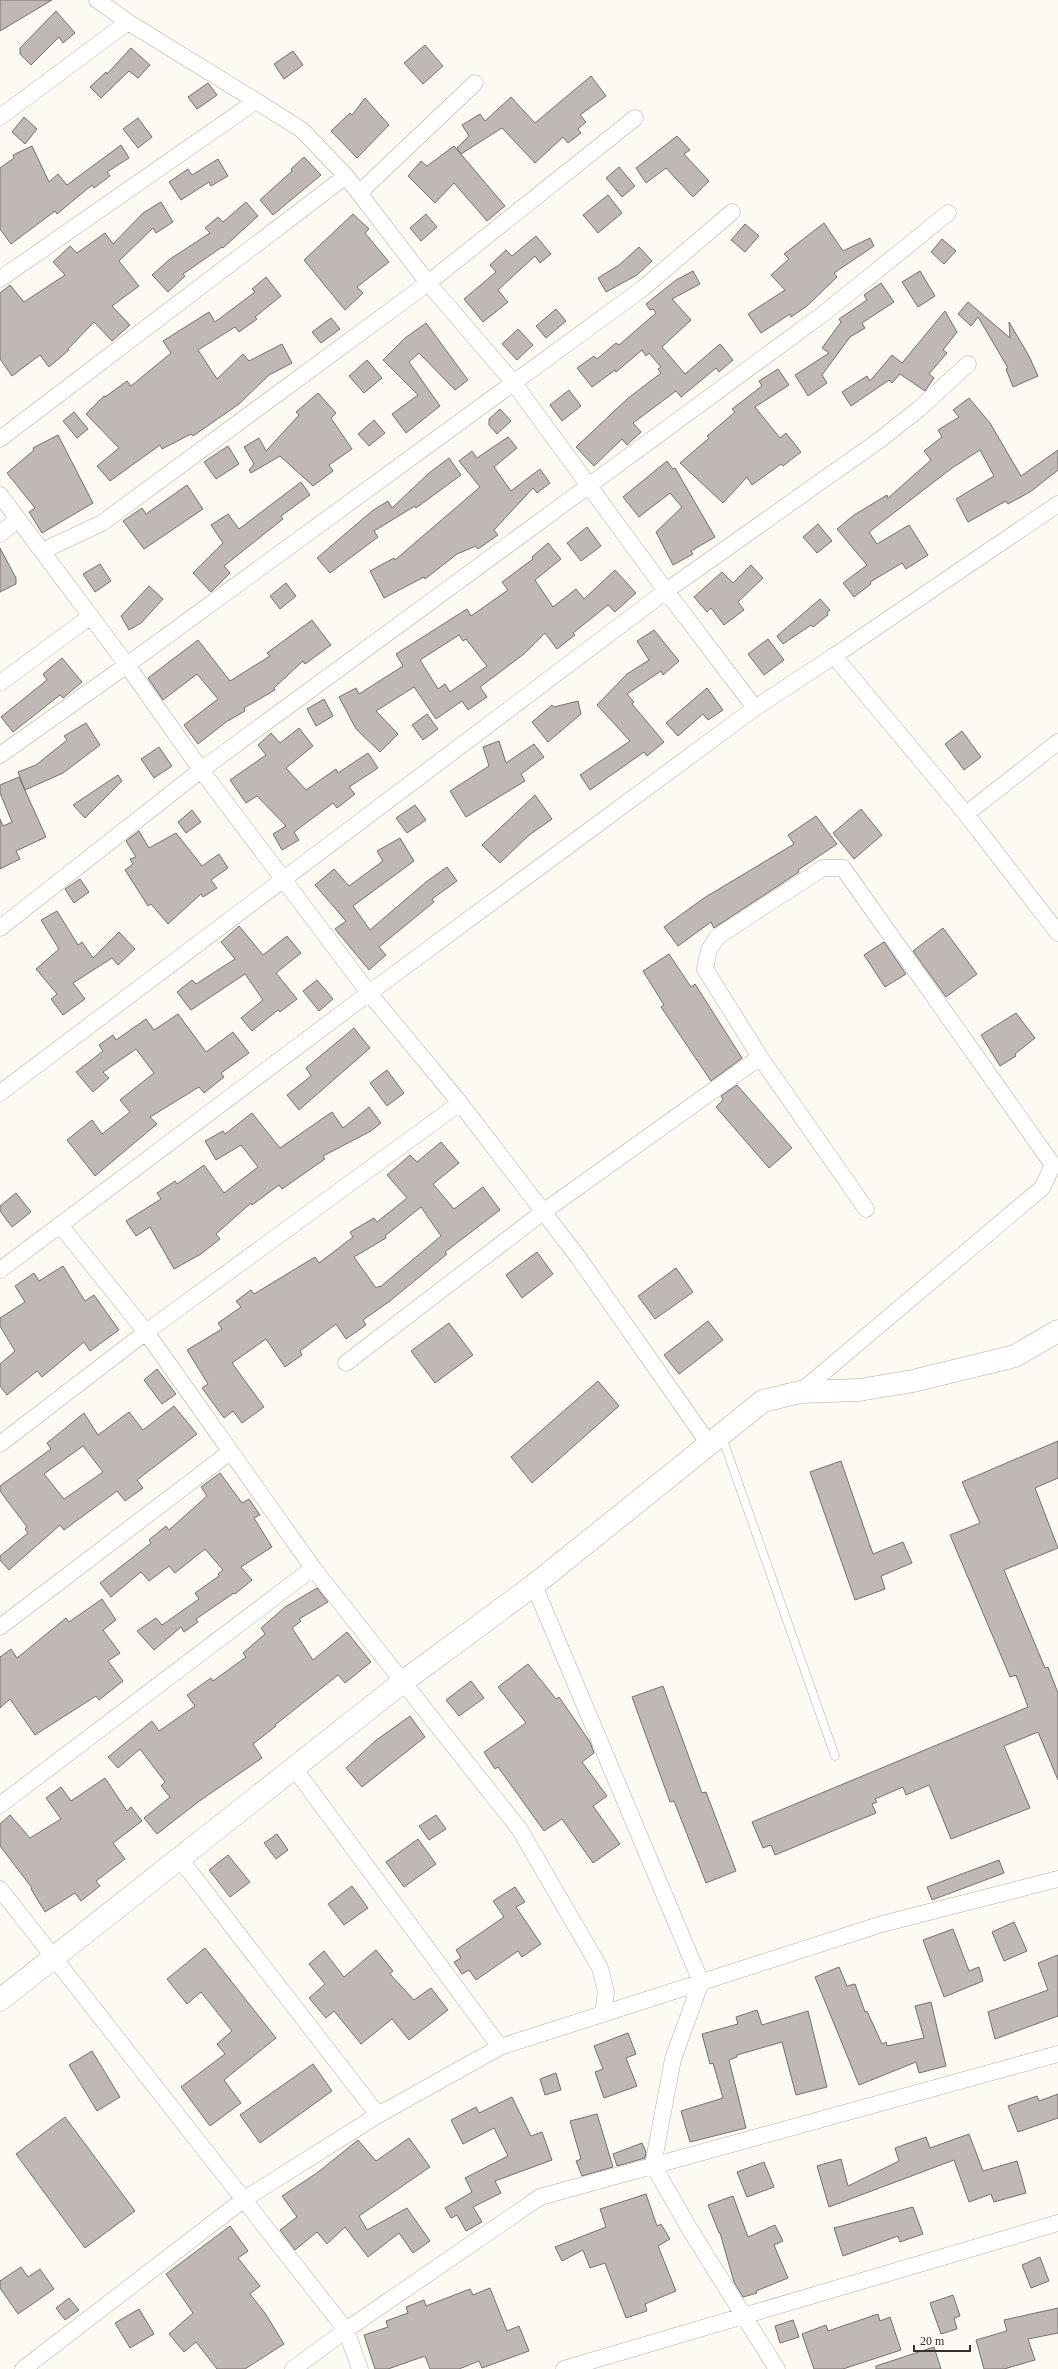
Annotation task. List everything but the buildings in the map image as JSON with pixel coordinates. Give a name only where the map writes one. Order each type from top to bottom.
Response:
[{"type":"main road","points":[[0,2000],[54,1959],[404,1681],[534,1585],[763,1401],[800,1392],[859,1390],[913,1381],[1014,1356],[1058,1331]]},
{"type":"street","points":[[98,0],[128,22],[302,130],[346,176],[428,283],[513,382],[666,591],[755,708]]},
{"type":"street","points":[[0,117],[128,22]]},
{"type":"street","points":[[358,192],[475,83]]},
{"type":"street","points":[[0,279],[256,101]]},
{"type":"street","points":[[42,551],[102,523],[428,283],[636,118]]},
{"type":"street","points":[[0,439],[346,176]]},
{"type":"street","points":[[0,755],[127,665],[642,289],[732,212]]},
{"type":"street","points":[[0,928],[201,770],[590,487],[827,311],[948,214]]},
{"type":"street","points":[[0,1093],[666,591],[881,439],[920,408],[968,364]]},
{"type":"street","points":[[0,495],[127,665],[201,770],[284,878],[369,993],[460,1103],[715,1439]]},
{"type":"street","points":[[0,1270],[369,993],[755,708],[1058,504]]},
{"type":"street","points":[[0,534],[18,519]]},
{"type":"street","points":[[0,683],[91,616]]},
{"type":"street","points":[[834,656],[966,814],[1058,933]]},
{"type":"street","points":[[966,814],[1058,742]]},
{"type":"street","points":[[800,1392],[1042,1188],[1052,1165],[842,868],[823,868],[717,937],[709,950],[706,969],[760,1057],[866,1209]]},
{"type":"street","points":[[346,1363],[543,1212],[760,1057]]},
{"type":"street","points":[[0,1444],[146,1332],[460,1103]]},
{"type":"street","points":[[60,1225],[146,1332],[313,1568],[404,1681],[520,1830],[600,1968],[606,1992],[603,2013]]},
{"type":"street","points":[[0,1627],[230,1452]]},
{"type":"street","points":[[0,1805],[313,1568]]},
{"type":"street","points":[[534,1585],[701,1982],[673,2060],[653,2165],[689,2228],[777,2369]]},
{"type":"street","points":[[294,1768],[500,2047]]},
{"type":"street","points":[[180,1859],[378,2114]]},
{"type":"street","points":[[23,2369],[243,2200],[378,2114],[500,2047],[882,1924],[1058,1879]]},
{"type":"street","points":[[0,1889],[346,2330],[360,2369]]},
{"type":"street","points":[[293,2369],[346,2330],[540,2197],[1058,2054]]},
{"type":"street","points":[[564,2369],[1058,2223]]},
{"type":"lane","points":[[715,1439],[835,1756]]}]
